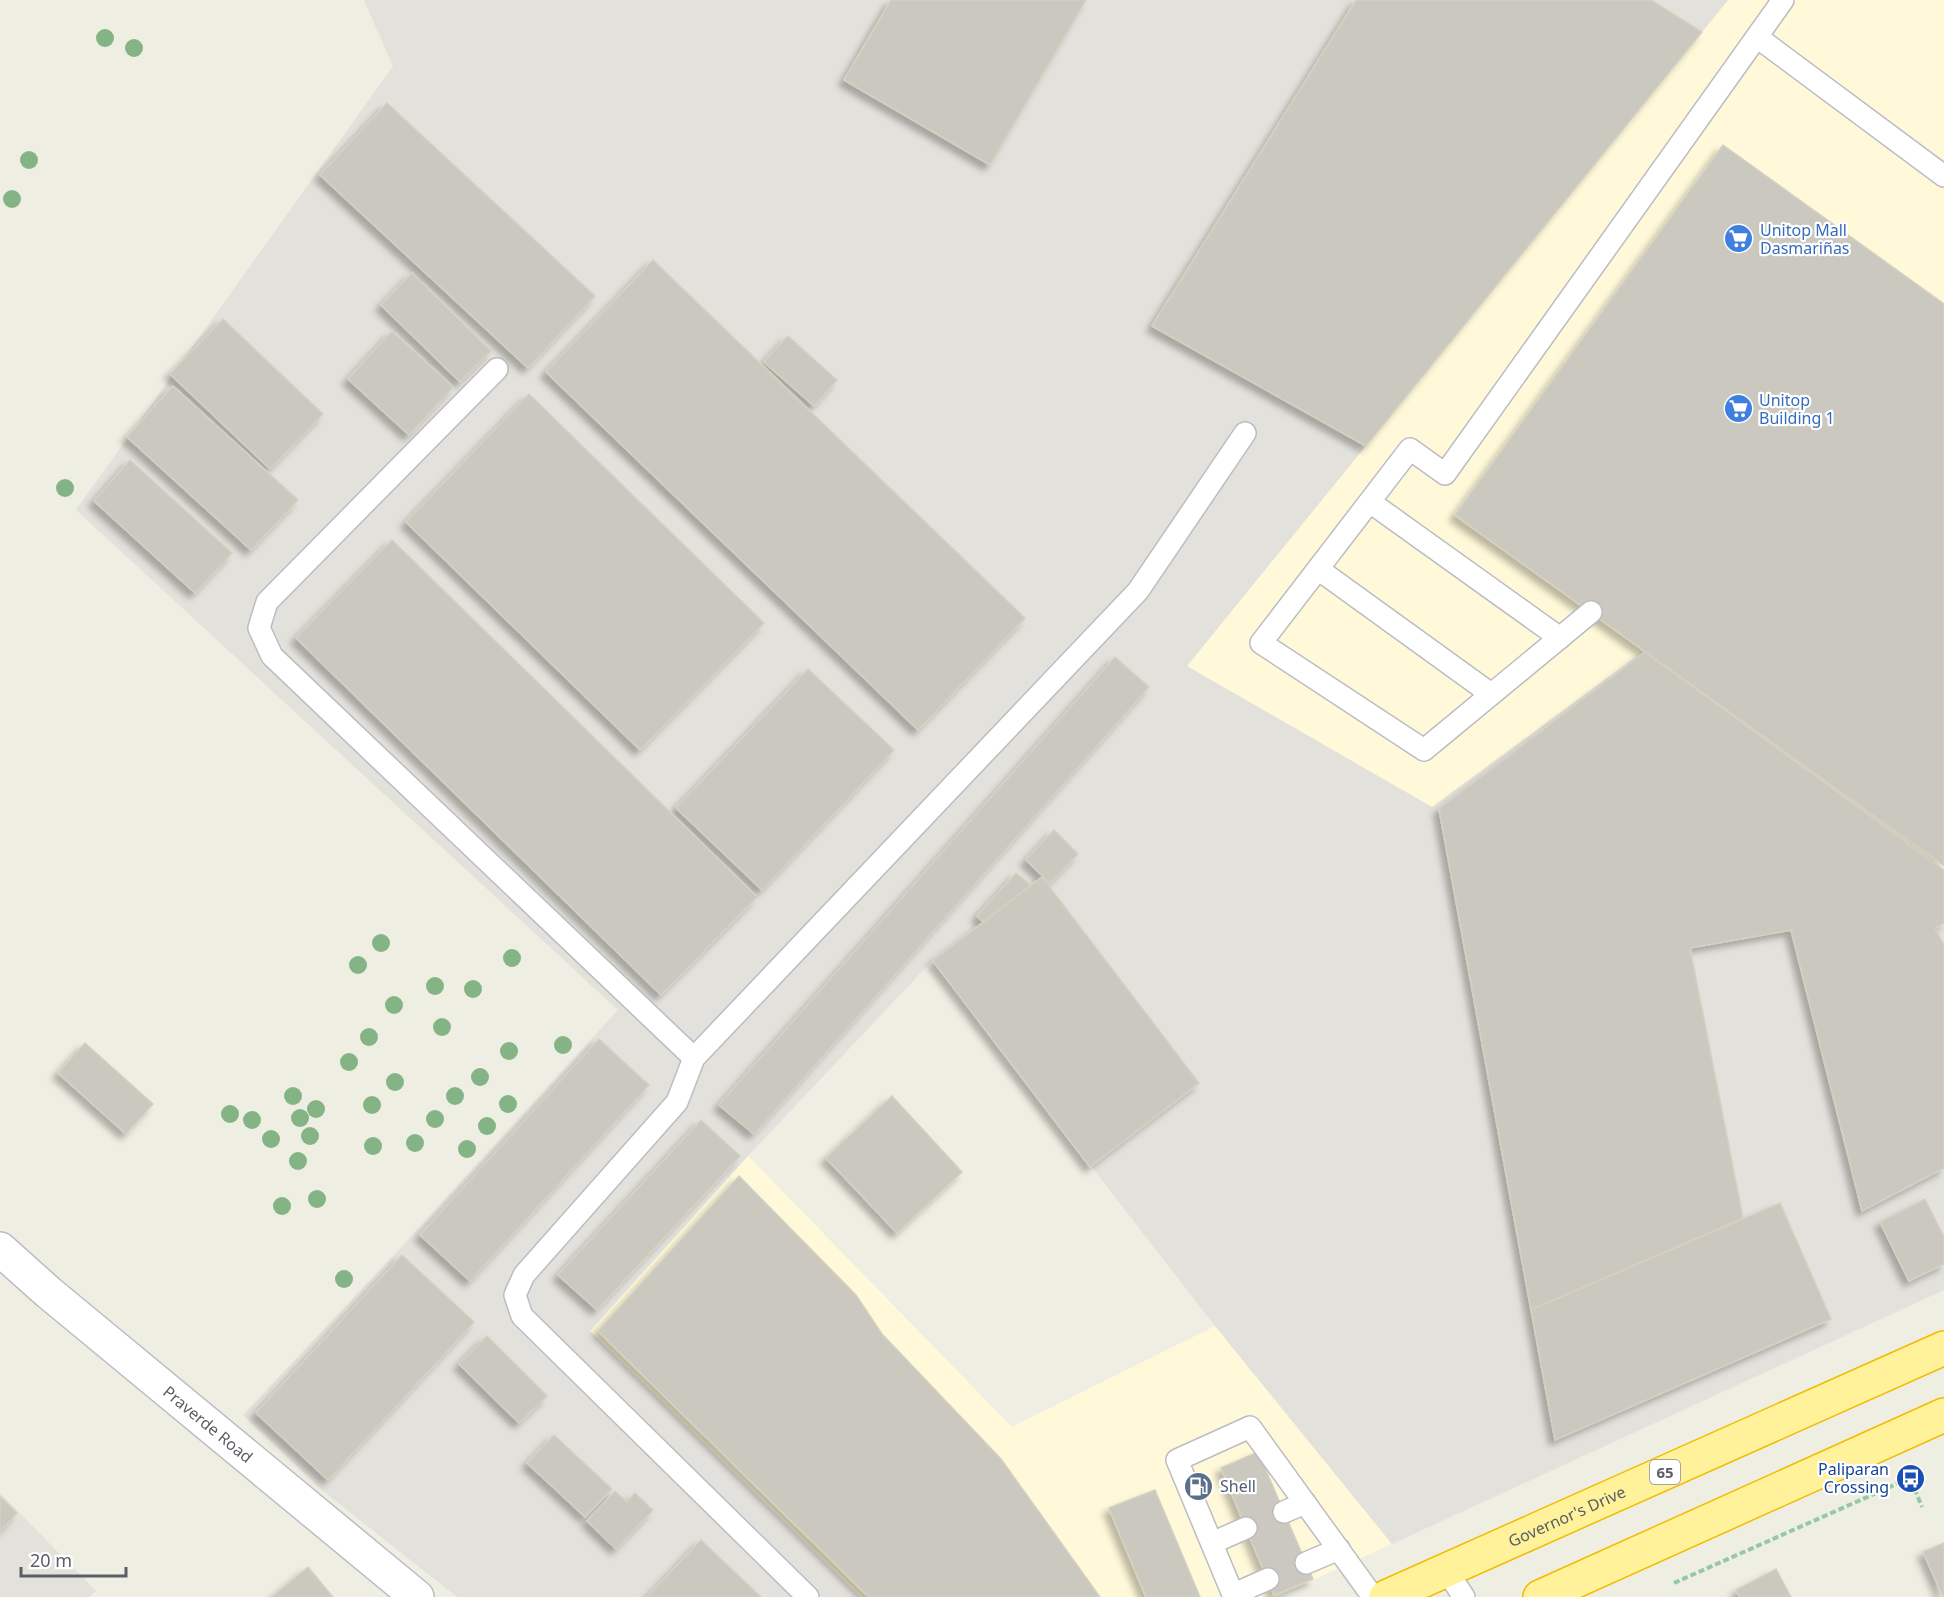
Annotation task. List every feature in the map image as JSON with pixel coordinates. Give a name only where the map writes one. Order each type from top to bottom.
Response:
[{"type":"highway","name":"Governor's Drive","points":[[1386,1597],[1944,1348]]},
{"type":"highway","points":[[1540,1597],[1944,1415]]},
{"type":"street","name":"Praverde Road","points":[[0,1249],[48,1292],[417,1597]]},
{"type":"lane","points":[[1592,612],[1424,750],[1261,644],[1410,449],[1445,474],[1783,0]]},
{"type":"lane","points":[[1757,37],[1944,176]]},
{"type":"lane","points":[[497,369],[267,602],[259,628],[272,656],[694,1058]]},
{"type":"lane","points":[[808,1597],[522,1316],[515,1295],[524,1275],[677,1102],[694,1058],[1138,591],[1245,433]]},
{"type":"lane","points":[[1370,502],[1560,638]]},
{"type":"lane","points":[[1318,569],[1491,694]]},
{"type":"lane","points":[[1268,1579],[1234,1595],[1177,1460],[1250,1427],[1373,1597]]},
{"type":"lane","points":[[1284,1512],[1305,1503]]},
{"type":"lane","points":[[1212,1543],[1246,1528]]},
{"type":"lane","points":[[1306,1563],[1339,1549]]},
{"type":"lane","points":[[1446,1570],[1464,1597]]},
{"type":"path","points":[[1674,1583],[1910,1479],[1923,1507]]},
{"type":"shaded area","points":[[364,0],[1728,0],[1187,666],[1432,807],[1644,651],[1944,869],[1944,1290],[1392,1544],[1215,1326],[932,961],[748,1156],[590,1331],[860,1597],[457,1597],[323,1491],[243,1415],[407,1241],[618,1010],[76,510],[393,66]]},
{"type":"shaded area","name":"Unitop Mall Dasmariñas","points":[[1728,0],[1944,0],[1944,869],[1644,651],[1432,807],[1186,667]]},
{"type":"shaded area","points":[[748,1156],[1012,1427],[1215,1326],[1392,1544],[1276,1597],[860,1597],[590,1331]]},
{"type":"shaded area","points":[[0,1493],[96,1591],[89,1597],[0,1597]]},
{"type":"building","points":[[891,0],[1086,0],[990,165],[844,80]]},
{"type":"building","points":[[1356,0],[1651,0],[1702,32],[1366,446],[1152,326]]},
{"type":"building","points":[[387,103],[595,296],[528,368],[320,175]]},
{"type":"building","name":"Unitop Building 1","points":[[1723,145],[1944,304],[1944,866],[1455,515]]},
{"type":"building","points":[[653,260],[1025,618],[918,730],[546,372]]},
{"type":"building","points":[[412,273],[491,351],[460,382],[381,305]]},
{"type":"building","points":[[223,319],[323,414],[270,469],[170,374]]},
{"type":"building","points":[[392,331],[453,387],[409,435],[348,379]]},
{"type":"building","points":[[788,336],[837,380],[814,406],[764,362]]},
{"type":"building","points":[[173,386],[298,500],[251,550],[127,437]]},
{"type":"building","points":[[529,394],[764,623],[640,750],[406,522]]},
{"type":"building","points":[[130,460],[232,553],[195,593],[94,501]]},
{"type":"building","points":[[392,540],[757,897],[661,995],[296,638]]},
{"type":"building","points":[[1645,652],[1944,870],[1944,923],[1935,928],[1944,945],[1944,1168],[1862,1211],[1791,930],[1690,948],[1743,1218],[1531,1310],[1439,809]]},
{"type":"building","points":[[1115,657],[1149,687],[754,1134],[719,1105]]},
{"type":"building","points":[[808,669],[894,750],[762,890],[676,808]]},
{"type":"building","points":[[1054,830],[1078,854],[1050,883],[1026,860]]},
{"type":"building","points":[[1016,873],[1031,885],[983,922],[977,916]]},
{"type":"building","points":[[1042,877],[1199,1083],[1090,1167],[933,961]]},
{"type":"building","points":[[599,1039],[649,1085],[470,1281],[420,1235]]},
{"type":"building","points":[[85,1043],[153,1104],[126,1134],[58,1073]]},
{"type":"building","points":[[892,1096],[962,1172],[897,1233],[826,1158]]},
{"type":"building","points":[[701,1120],[740,1156],[597,1310],[558,1275]]},
{"type":"building","points":[[739,1176],[856,1295],[882,1334],[1001,1459],[1100,1597],[869,1597],[598,1331]]},
{"type":"building","points":[[1925,1199],[1944,1237],[1944,1264],[1909,1281],[1880,1222]]},
{"type":"building","points":[[1780,1203],[1831,1319],[1555,1440],[1531,1310]]},
{"type":"building","points":[[402,1255],[474,1322],[328,1480],[256,1413]]},
{"type":"building","points":[[487,1336],[547,1396],[519,1423],[459,1364]]},
{"type":"building","points":[[554,1435],[612,1489],[585,1517],[527,1463]]},
{"type":"building","points":[[1258,1452],[1313,1579],[1274,1595],[1221,1468]]},
{"type":"building","points":[[1155,1490],[1200,1597],[1146,1597],[1109,1508]]},
{"type":"building","points":[[615,1491],[627,1502],[635,1493],[653,1510],[616,1549],[587,1521]]},
{"type":"building","points":[[0,1496],[17,1513],[0,1531]]},
{"type":"building","points":[[701,1540],[761,1597],[647,1597]]},
{"type":"building","points":[[1944,1543],[1944,1597],[1943,1597],[1923,1552]]},
{"type":"building","points":[[308,1567],[333,1597],[272,1597]]},
{"type":"building","points":[[1776,1569],[1791,1597],[1740,1597],[1736,1590]]},
{"type":"place","name":"Unitop Mall Dasmariñas","points":[[1739,239]]},
{"type":"place","name":"Unitop Building 1","points":[[1738,409]]},
{"type":"place","name":"Paliparan Crossing","points":[[1910,1478]]},
{"type":"place","name":"Shell","points":[[1199,1486]]}]
